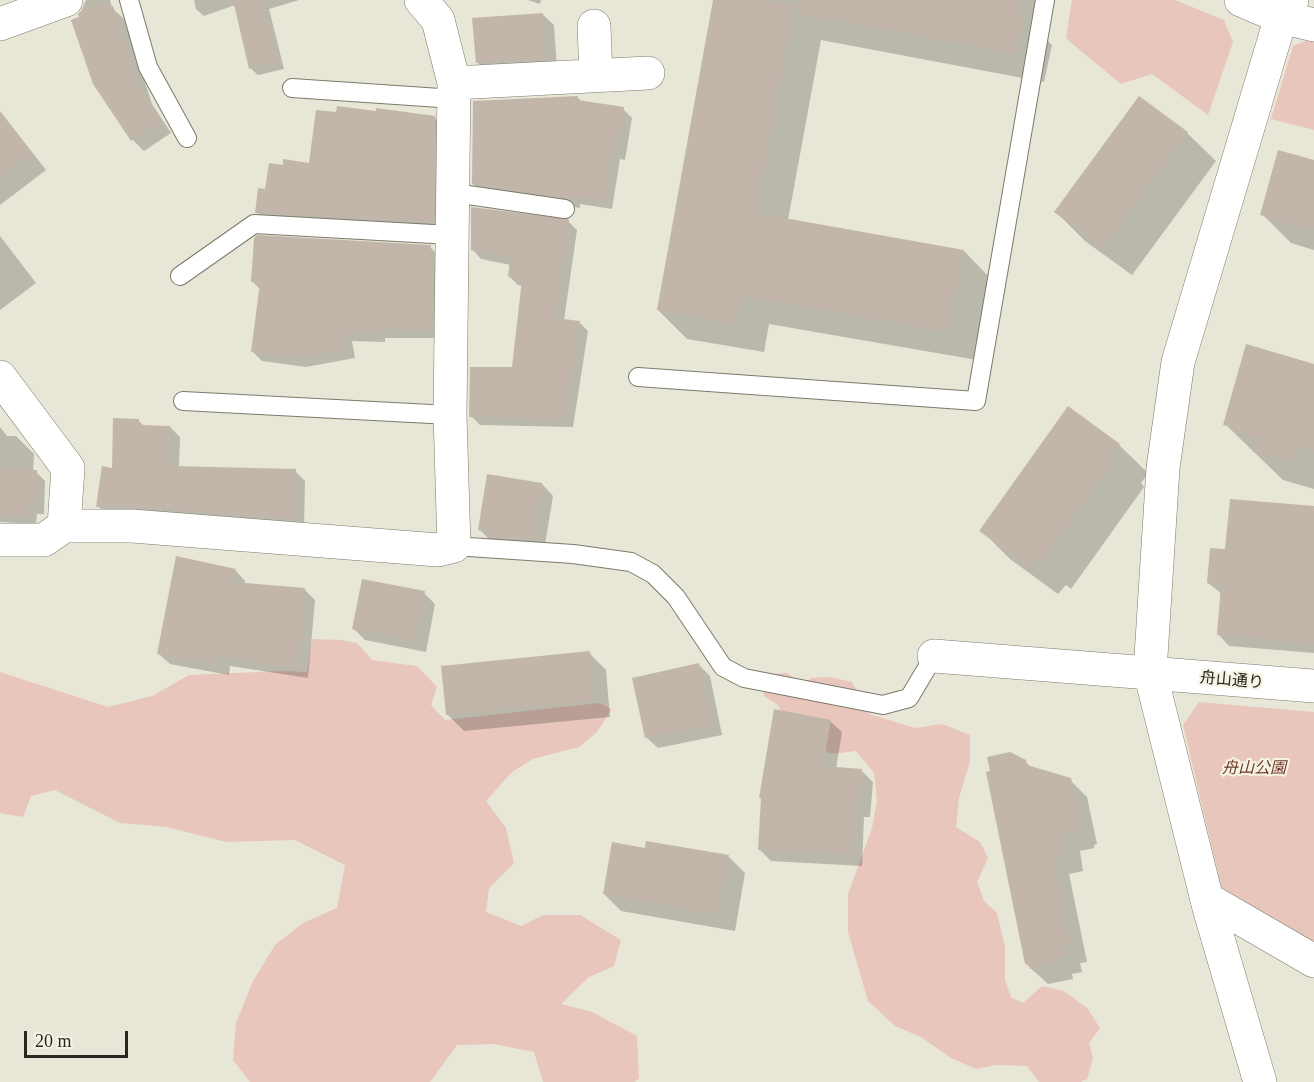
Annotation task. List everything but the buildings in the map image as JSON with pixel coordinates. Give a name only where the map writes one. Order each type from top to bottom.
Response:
[{"type":"street","points":[[0,24],[66,0]]},
{"type":"street","points":[[0,540],[44,540],[64,526],[132,526],[438,550],[454,546],[450,415],[454,91],[438,20],[421,0]]},
{"type":"street","points":[[1241,0],[1286,8],[1314,25]]},
{"type":"street","points":[[1260,1082],[1207,899],[1150,672],[1163,468],[1178,362],[1286,8]]},
{"type":"street","points":[[594,26],[596,75]]},
{"type":"street","points":[[454,91],[596,75],[648,73]]},
{"type":"street","points":[[4,389],[68,468],[64,526]]},
{"type":"street","name":"舟山通り","points":[[934,656],[1314,686]]},
{"type":"street","points":[[1207,899],[1314,961]]},
{"type":"lane","points":[[129,0],[148,67],[187,138]]},
{"type":"lane","points":[[638,377],[976,401],[1046,0]]},
{"type":"lane","points":[[292,88],[454,91]]},
{"type":"lane","points":[[454,193],[565,209]]},
{"type":"lane","points":[[180,276],[254,224],[452,235]]},
{"type":"lane","points":[[183,401],[450,415]]},
{"type":"lane","points":[[454,546],[573,554],[631,562],[653,574],[676,597],[723,667],[744,678],[883,705],[909,698],[934,656]]},
{"type":"green space","points":[[1072,0],[1175,0],[1224,20],[1233,42],[1208,115],[1152,74],[1121,84],[1076,47],[1066,38]]},
{"type":"green space","points":[[1314,38],[1314,130],[1271,119],[1293,46]]},
{"type":"green space","points":[[312,639],[357,643],[372,660],[417,666],[437,687],[431,705],[445,720],[599,703],[612,709],[597,732],[579,747],[533,759],[512,772],[486,801],[506,828],[514,863],[489,888],[486,912],[521,926],[543,915],[580,915],[621,940],[614,966],[589,977],[561,1004],[592,1012],[637,1036],[639,1078],[635,1082],[543,1082],[534,1052],[493,1044],[457,1045],[430,1082],[250,1082],[233,1060],[236,1023],[252,983],[275,945],[303,923],[337,908],[345,865],[295,840],[226,842],[166,827],[120,823],[55,790],[31,796],[23,817],[0,813],[0,672],[108,707],[152,696],[189,675],[307,672]]},
{"type":"green space","points":[[787,673],[803,683],[812,678],[829,677],[852,682],[869,714],[915,728],[942,724],[970,735],[970,762],[959,798],[956,827],[980,842],[988,858],[977,882],[984,901],[997,913],[1005,947],[1005,980],[1011,997],[1023,1003],[1042,986],[1064,991],[1087,1008],[1100,1028],[1089,1043],[1093,1059],[1087,1079],[1081,1082],[1039,1082],[1027,1066],[996,1065],[976,1069],[951,1058],[921,1037],[895,1026],[868,1001],[848,932],[848,894],[872,828],[877,801],[874,773],[856,751],[831,754],[798,735],[786,721],[778,705],[764,696],[763,684],[772,674]]},
{"type":"green space","name":"舟山公園","points":[[1199,702],[1314,712],[1314,942],[1221,887],[1183,725]]}]
